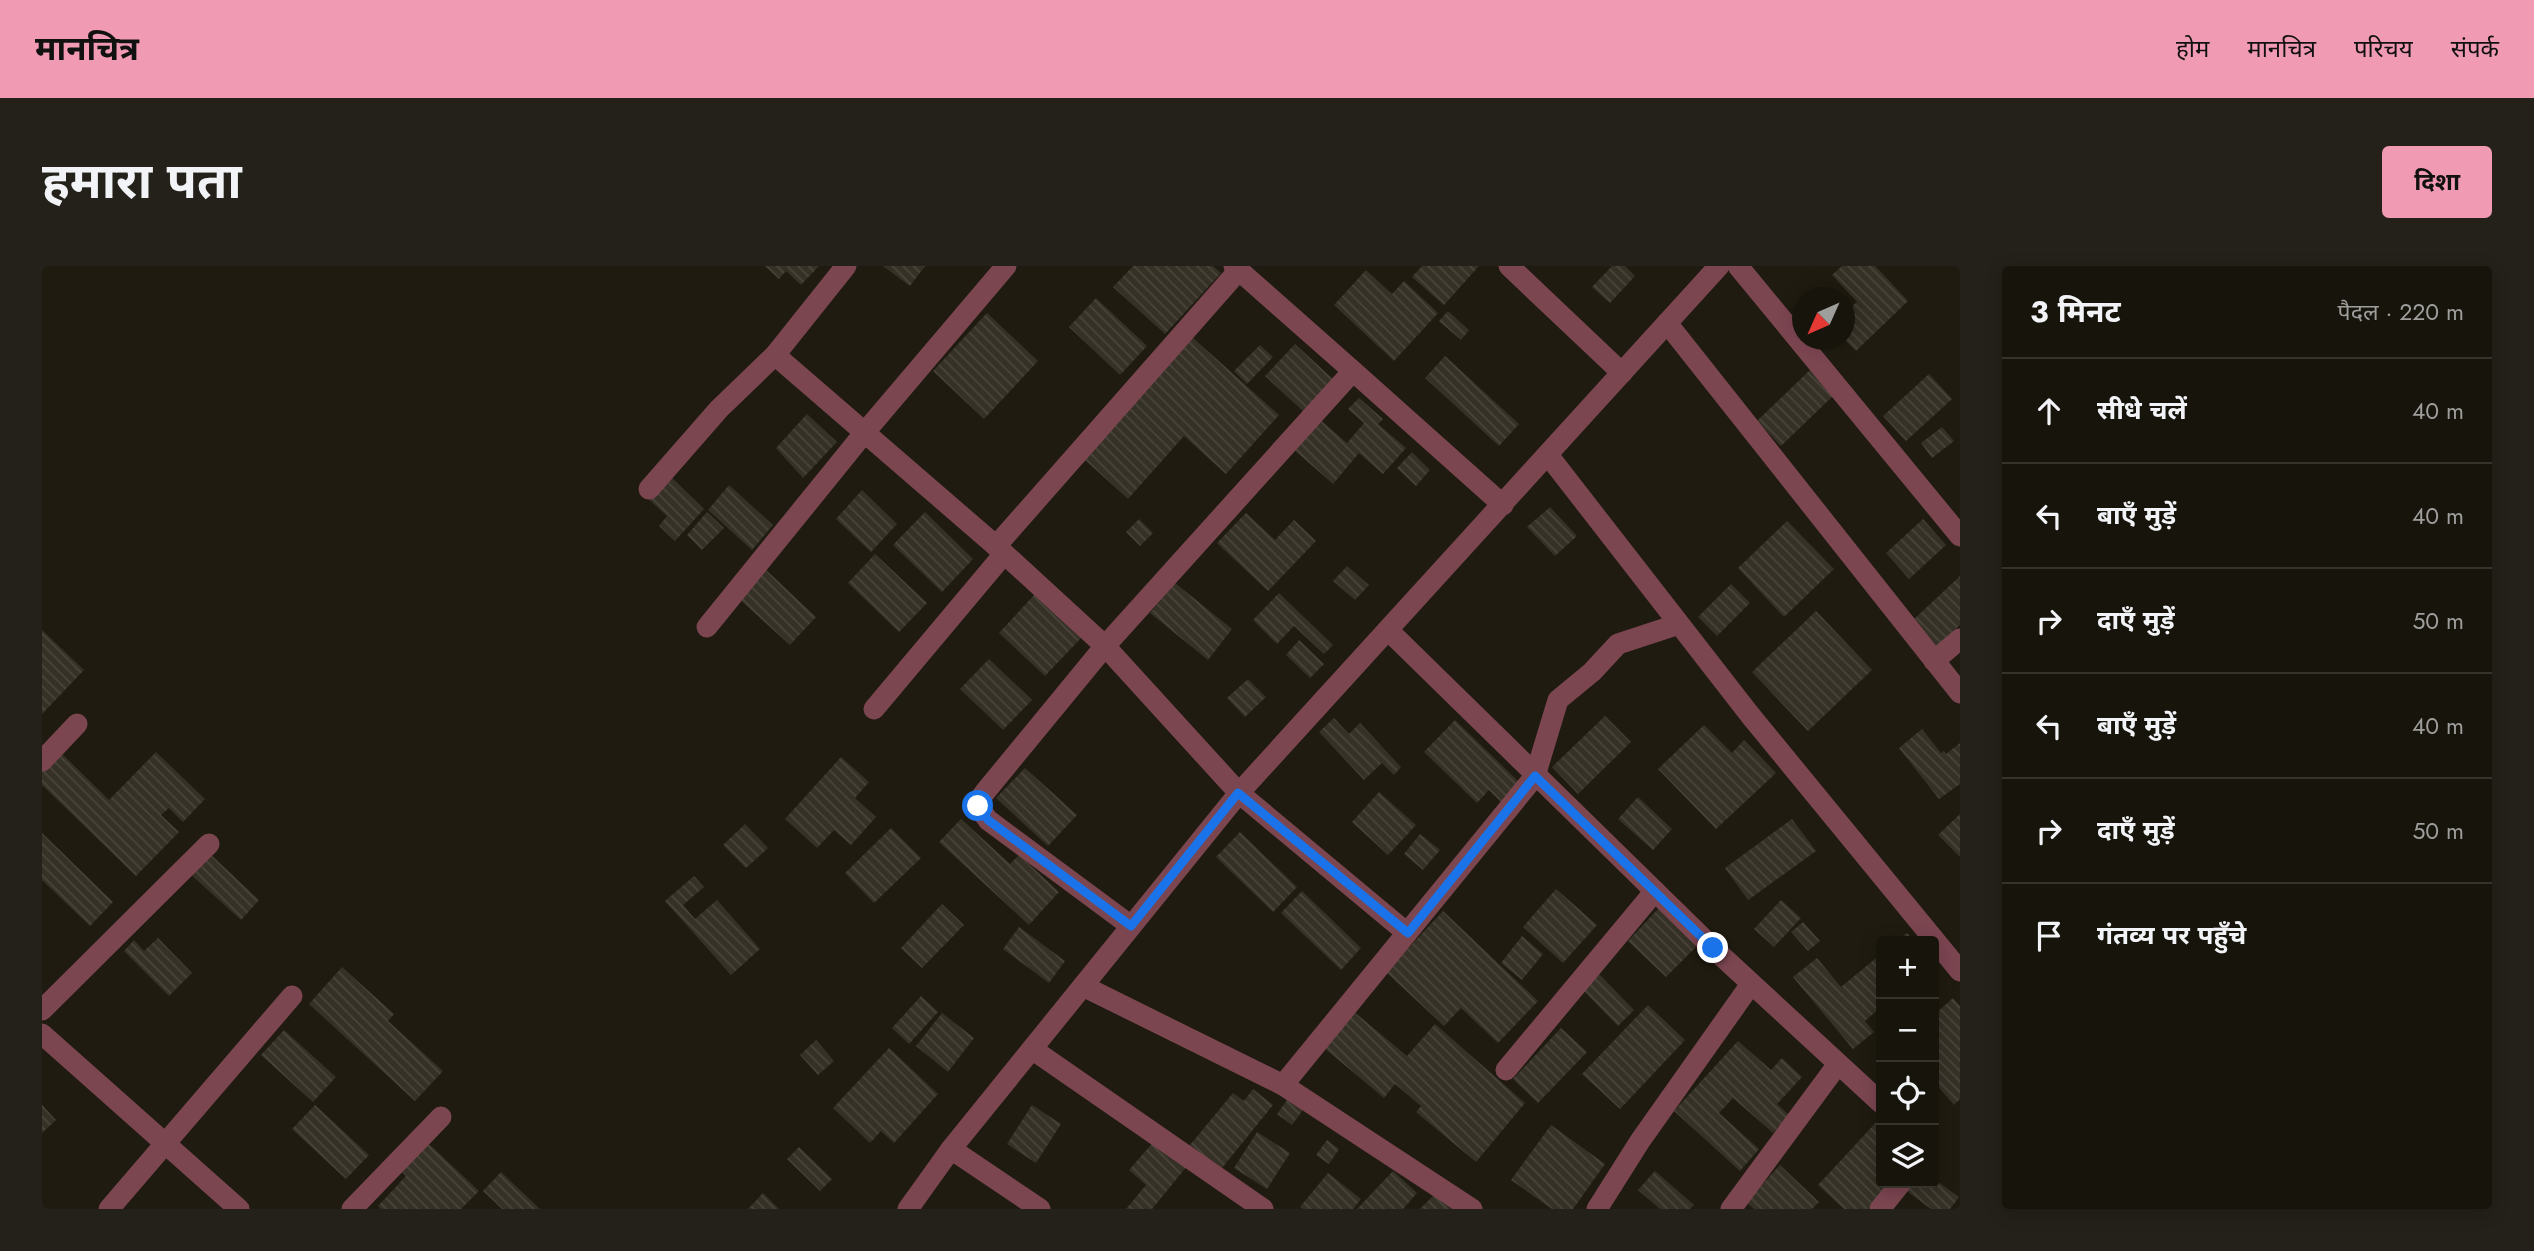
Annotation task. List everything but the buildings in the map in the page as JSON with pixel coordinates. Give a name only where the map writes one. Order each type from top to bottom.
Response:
[{"type":"street","points":[[649,489],[719,409],[775,355],[846,266]]},
{"type":"street","points":[[707,627],[865,432],[1006,266]]},
{"type":"street","points":[[1509,266],[1622,373]]},
{"type":"street","points":[[908,1209],[951,1149],[1238,793],[1389,631],[1719,266]]},
{"type":"street","points":[[1738,266],[1960,536]]},
{"type":"street","points":[[874,709],[1000,550],[1237,268],[1503,505]]},
{"type":"street","points":[[1667,323],[1960,693]]},
{"type":"street","points":[[775,355],[1000,550],[1105,646],[1238,793],[1408,933]]},
{"type":"street","points":[[1131,926],[988,820],[978,806],[979,800],[1105,646],[1353,371]]},
{"type":"street","points":[[1548,455],[1750,715],[1960,971]]},
{"type":"street","points":[[1283,1085],[1535,776],[1558,700],[1592,672],[1618,644],[1679,624]]},
{"type":"street","points":[[1389,631],[1654,891],[1876,1098]]},
{"type":"street","points":[[1934,661],[1960,639]]},
{"type":"street","points":[[42,761],[77,724]]},
{"type":"street","points":[[42,1010],[209,844]]},
{"type":"street","points":[[1506,1070],[1654,891]]},
{"type":"street","points":[[1597,1209],[1640,1141],[1751,984]]},
{"type":"street","points":[[1083,986],[1283,1085],[1472,1209]]},
{"type":"street","points":[[109,1209],[292,996]]},
{"type":"street","points":[[42,1034],[239,1209]]},
{"type":"street","points":[[1032,1049],[1263,1209]]},
{"type":"street","points":[[1731,1209],[1838,1064]]},
{"type":"street","points":[[352,1209],[441,1117]]},
{"type":"street","points":[[951,1149],[1040,1209]]},
{"type":"street","points":[[1880,1209],[1897,1188]]},
{"type":"route","points":[[978,806],[988,820],[1131,926],[1238,793],[1408,933],[1535,776],[1713,948]]}]
